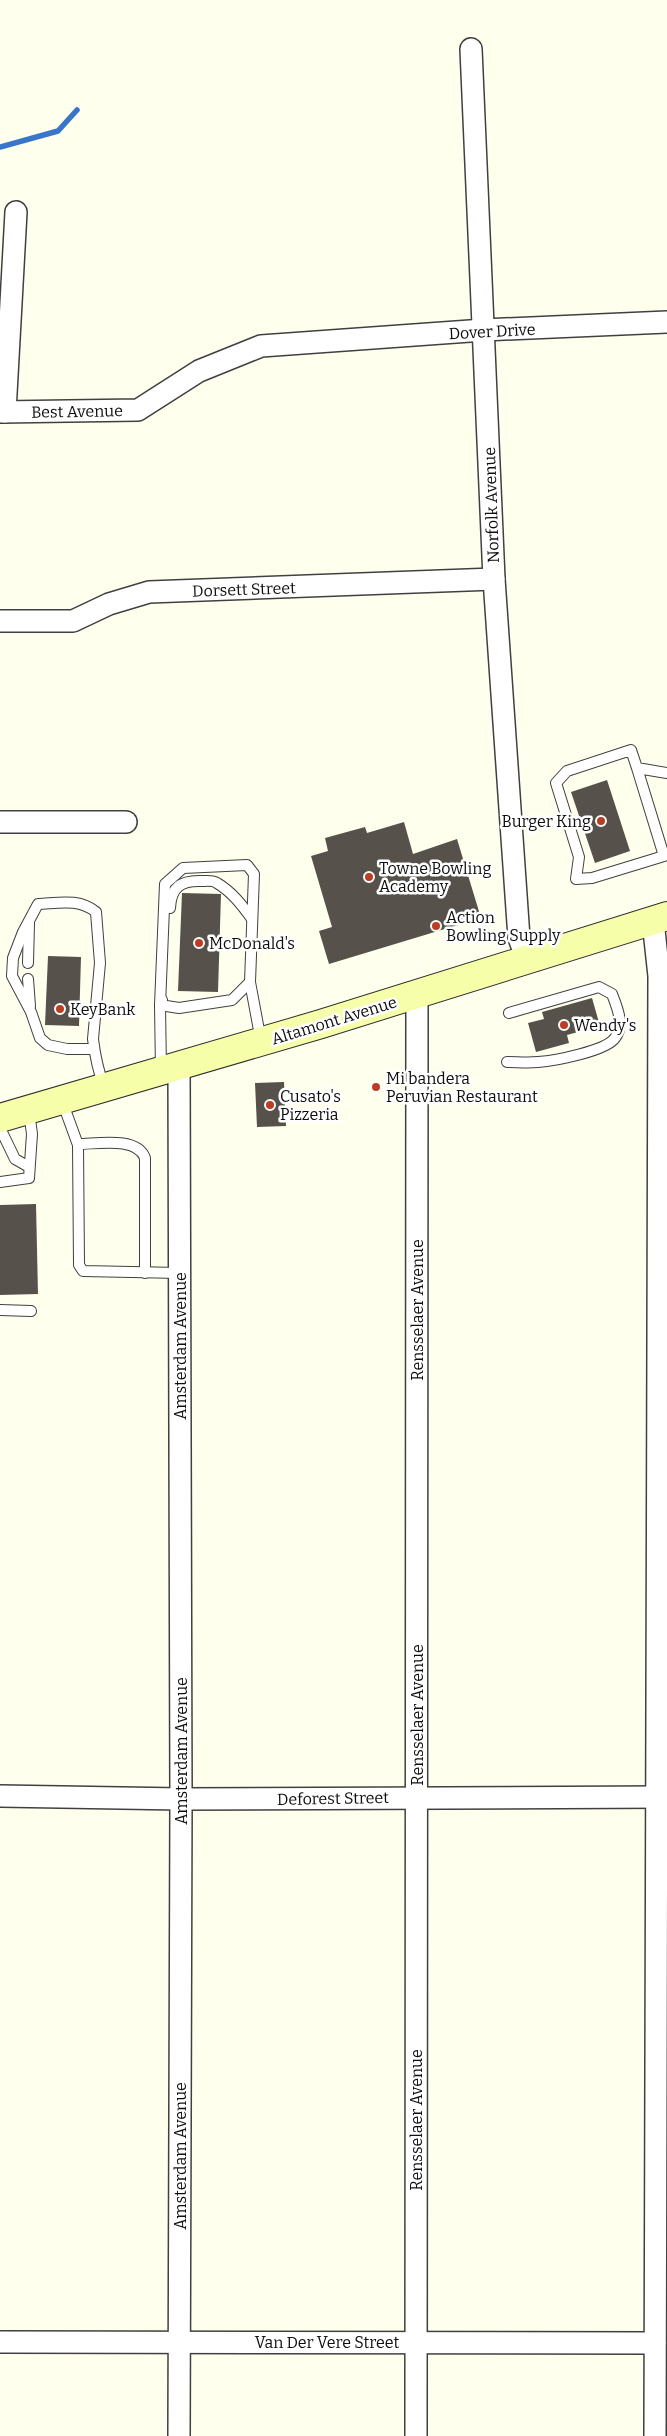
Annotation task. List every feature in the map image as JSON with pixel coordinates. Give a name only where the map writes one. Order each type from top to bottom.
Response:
[{"type":"main road","name":"Altamont Avenue","points":[[0,1118],[261,1042],[660,919]]},
{"type":"street","name":"Norfolk Avenue","points":[[471,48],[494,579],[519,938],[527,960]]},
{"type":"street","points":[[2,412],[16,212]]},
{"type":"street","name":"Dover Drive","points":[[317,343],[484,330],[667,322]]},
{"type":"street","name":"Best Avenue","points":[[2,412],[138,410],[198,371],[261,346],[317,343]]},
{"type":"street","name":"Dorsett Street","points":[[0,621],[73,621],[109,604],[149,592],[494,579]]},
{"type":"street","points":[[0,822],[126,822]]},
{"type":"street","points":[[655,2436],[662,1797],[660,919]]},
{"type":"street","name":"Rensselaer Avenue","points":[[416,2436],[417,994]]},
{"type":"street","name":"Amsterdam Avenue","points":[[170,1068],[180,1273],[179,2436]]},
{"type":"street","name":"Deforest Street","points":[[0,1796],[181,1799],[662,1797]]},
{"type":"street","name":"Van Der Vere Street","points":[[0,2342],[655,2343]]},
{"type":"lane","points":[[631,750],[637,768],[664,856],[592,878],[576,879],[579,857],[556,783],[567,771],[631,750]]},
{"type":"lane","points":[[637,768],[667,773]]},
{"type":"lane","points":[[170,1068],[160,1005],[164,884],[183,868],[247,865],[254,874],[250,982],[261,1042]]},
{"type":"lane","points":[[160,1005],[164,994],[170,895],[181,884],[191,880],[215,881],[234,896],[252,918]]},
{"type":"lane","points":[[94,1049],[68,1049],[48,1045],[40,1038],[31,1012],[12,976],[13,958],[38,904],[70,902],[87,904],[96,912],[100,963],[93,1039],[96,1066],[104,1088]]},
{"type":"lane","points":[[28,963],[30,919]]},
{"type":"lane","points":[[28,979],[31,1012]]},
{"type":"lane","points":[[160,1005],[179,1008],[232,1000],[250,982]]},
{"type":"lane","points":[[507,1062],[557,1060],[610,1044],[616,1037],[620,1012],[612,994],[598,987],[509,1013]]},
{"type":"lane","points":[[61,1100],[78,1144],[79,1265],[82,1271],[180,1273]]},
{"type":"lane","points":[[0,1182],[29,1178],[32,1134],[29,1110]]},
{"type":"lane","points":[[0,1128],[15,1159],[29,1167]]},
{"type":"lane","points":[[78,1144],[124,1144],[139,1148],[143,1152],[145,1158],[145,1273]]},
{"type":"lane","points":[[0,1310],[31,1311]]},
{"type":"building","name":"Burger King","points":[[607,780],[630,851],[595,863],[571,792]]},
{"type":"building","name":"Towne Bowling Academy","points":[[404,822],[413,854],[457,839],[481,918],[329,964],[319,931],[332,927],[311,856],[328,851],[325,838],[365,827],[367,833]]},
{"type":"building","name":"McDonald's","points":[[182,893],[221,894],[218,992],[178,991]]},
{"type":"building","points":[[48,956],[81,957],[79,1026],[45,1025]]},
{"type":"building","name":"Wendy's","points":[[592,998],[600,1026],[567,1035],[569,1043],[536,1052],[528,1023],[544,1019],[542,1012]]},
{"type":"building","name":"Cusato's Pizzeria","points":[[284,1082],[286,1126],[257,1127],[255,1083]]},
{"type":"building","points":[[36,1204],[38,1294],[0,1295],[0,1205]]},
{"type":"waterway","points":[[0,147],[58,131],[77,110]]},
{"type":"place","name":"Burger King","points":[[601,821]]},
{"type":"place","name":"Towne Bowling Academy","points":[[369,877]]},
{"type":"place","name":"Action Bowling Supply","points":[[436,926]]},
{"type":"place","name":"McDonald's","points":[[199,943]]},
{"type":"place","name":"KeyBank","points":[[60,1009]]},
{"type":"place","name":"Wendy's","points":[[564,1025]]},
{"type":"place","name":"Mi bandera Peruvian Restaurant","points":[[376,1087]]},
{"type":"place","name":"Cusato's Pizzeria","points":[[270,1105]]}]
